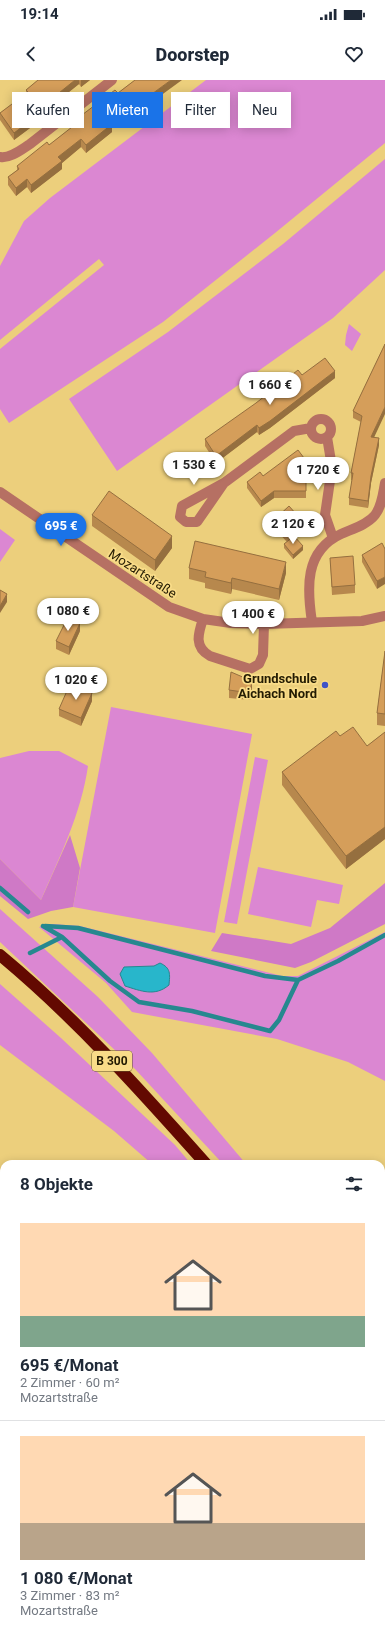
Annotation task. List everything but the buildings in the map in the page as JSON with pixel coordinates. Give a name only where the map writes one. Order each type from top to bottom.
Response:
[{"type":"highway","name":"B 300","points":[[0,955],[71,1019],[128,1077],[202,1160]]},
{"type":"street","points":[[0,157],[16,153],[30,144],[112,80]]},
{"type":"street","points":[[224,483],[197,522],[186,522],[180,517],[182,506],[224,483],[294,431],[311,428],[316,420],[326,420],[332,428],[328,437],[332,467],[325,515],[333,538]]},
{"type":"street","points":[[311,428],[315,437],[321,439],[328,437]]},
{"type":"street","points":[[312,622],[308,588],[310,573],[315,559],[323,547],[333,538],[366,523],[376,514],[381,503],[385,483]]},
{"type":"street","name":"Mozartstraße","points":[[0,492],[169,607],[202,619],[231,623],[264,624],[362,621],[385,616]]},
{"type":"street","points":[[202,619],[198,633],[200,648],[204,653],[250,669],[259,664],[263,654],[264,624]]},
{"type":"shaded area","points":[[206,80],[385,80],[385,143],[163,322],[9,423],[0,409],[0,349],[104,265],[99,259],[0,340],[0,266],[24,221],[50,198],[143,128],[163,128],[163,113],[171,106],[171,128],[230,128],[230,92],[190,92]]},
{"type":"shaded area","points":[[385,159],[385,270],[333,318],[117,471],[69,399],[168,332],[283,244]]},
{"type":"shaded area","points":[[349,324],[361,334],[352,351],[345,345]]},
{"type":"shaded area","points":[[0,529],[15,540],[0,562]]},
{"type":"shaded area","points":[[111,707],[252,734],[215,933],[73,907]]},
{"type":"shaded area","points":[[29,751],[59,751],[88,766],[85,784],[75,818],[41,900],[0,859],[0,758]]},
{"type":"shaded area","points":[[255,757],[268,760],[237,924],[224,922]]},
{"type":"shaded area","points":[[70,835],[80,868],[73,907],[51,911],[28,919],[0,896],[0,859],[41,900]]},
{"type":"shaded area","points":[[258,867],[343,885],[339,904],[317,900],[311,927],[248,914]]},
{"type":"shaded area","points":[[385,883],[385,924],[311,962],[295,968],[211,951],[222,933],[291,944],[330,928]]},
{"type":"shaded area","points":[[0,909],[98,997],[152,1053],[243,1160],[219,1160],[135,1069],[0,942]]},
{"type":"shaded area","points":[[52,924],[80,926],[282,976],[298,976],[385,932],[385,1081],[348,1062],[277,1039],[132,1012],[106,983],[39,927]]},
{"type":"shaded area","points":[[0,984],[61,1038],[175,1145],[188,1160],[147,1160],[114,1131],[0,1045]]},
{"type":"water","points":[[160,963],[168,969],[169,972],[169,985],[164,989],[148,992],[125,986],[120,974],[124,967],[154,966]]},
{"type":"waterway","points":[[0,888],[28,912]]},
{"type":"waterway","points":[[43,926],[62,937],[110,981],[139,1002],[192,1011],[270,1031],[279,1020],[298,980],[338,961],[385,935]]},
{"type":"waterway","points":[[45,926],[78,928],[265,976],[298,980]]},
{"type":"waterway","points":[[30,953],[62,937]]},
{"type":"place","name":"Grundschule Aichach Nord","points":[[325,685]]}]
